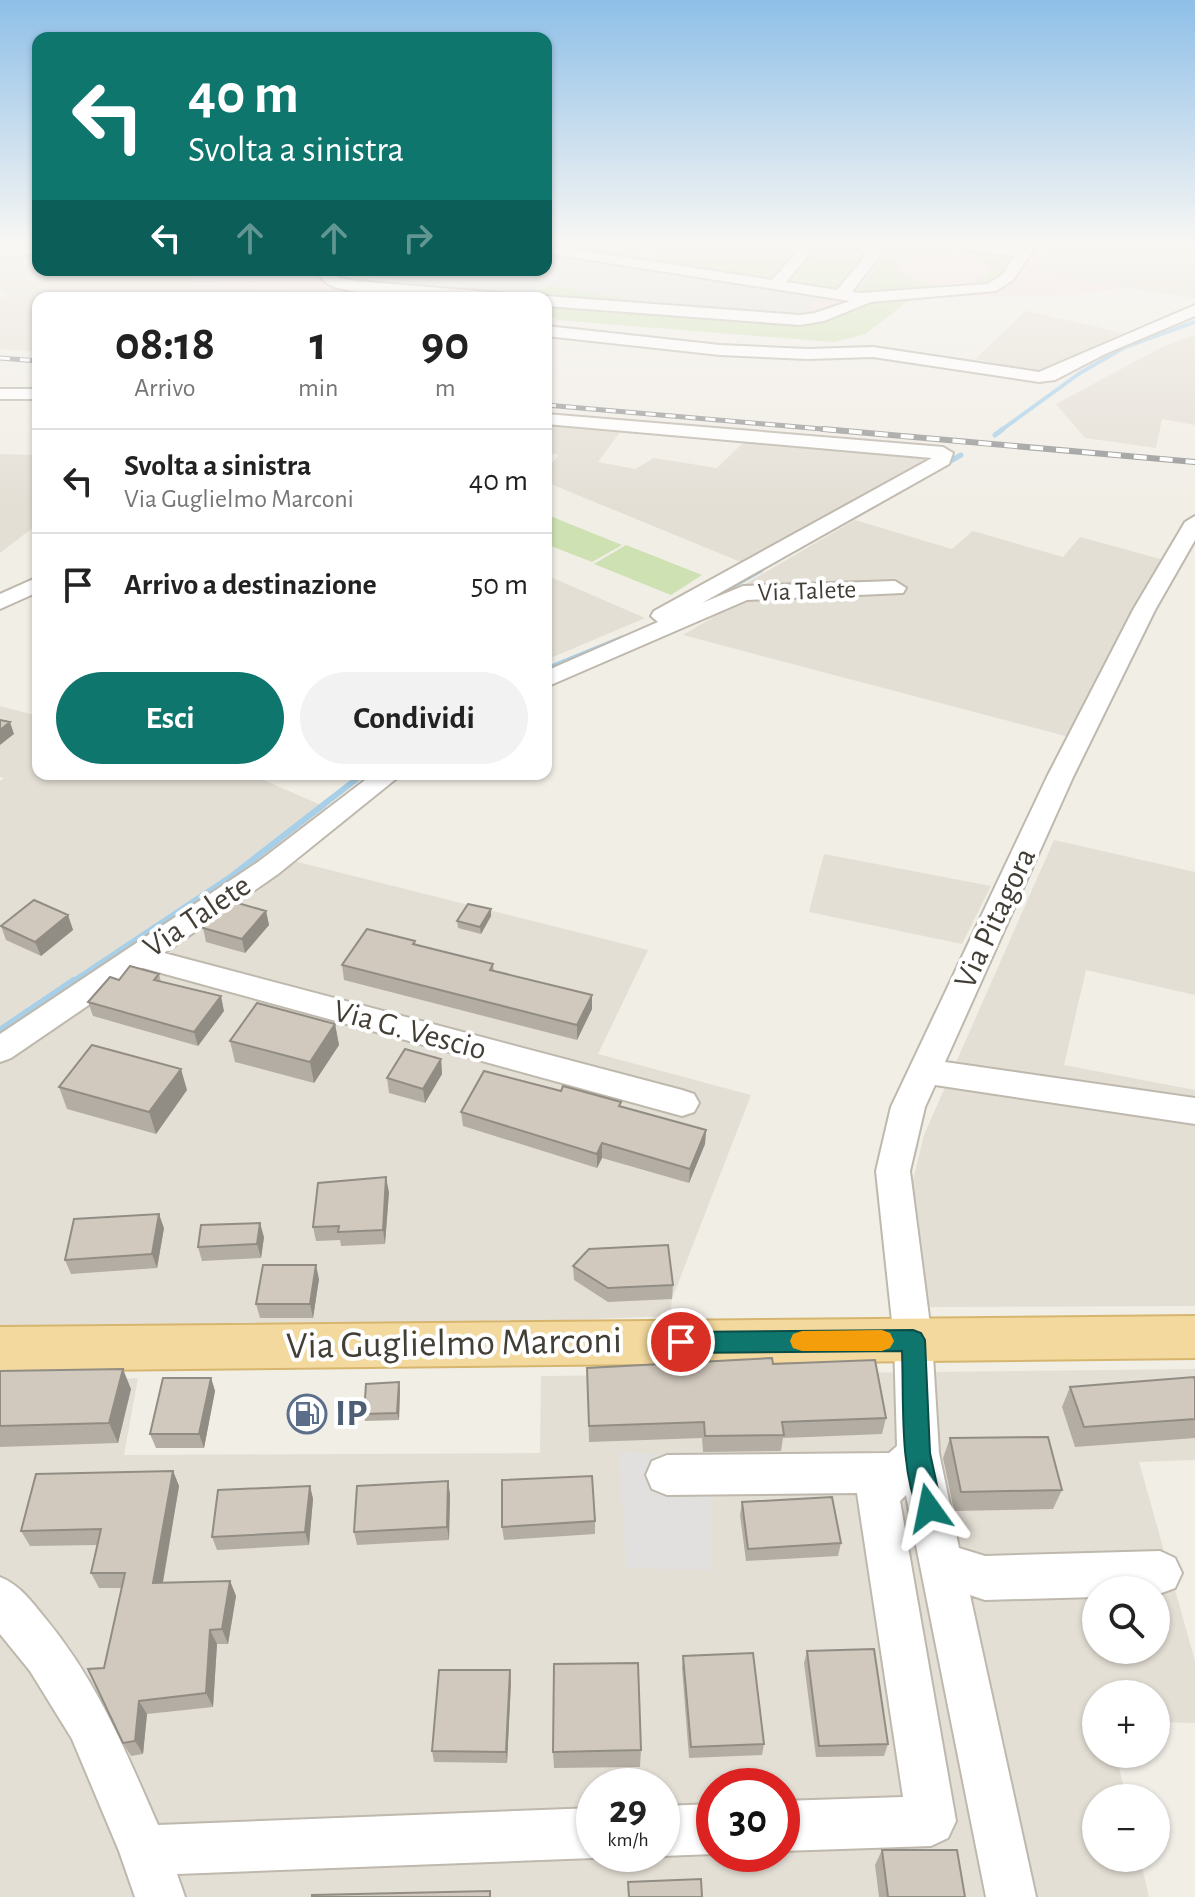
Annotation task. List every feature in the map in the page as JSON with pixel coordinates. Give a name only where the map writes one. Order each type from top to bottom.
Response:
[{"type":"main road","name":"Via Guglielmo Marconi","points":[[0,1349],[1195,1337]]},
{"type":"street","points":[[552,332],[720,350],[808,354],[873,352],[1039,377],[1049,376],[1143,332]]},
{"type":"street","points":[[0,394],[32,394]]},
{"type":"street","points":[[552,420],[943,453],[942,460],[662,616]]},
{"type":"street","name":"Via Pitagora","points":[[1011,1897],[941,1563],[908,1463],[913,1340],[893,1171],[908,1107],[1060,777],[1144,610],[1195,522]]},
{"type":"street","points":[[721,583],[743,593]]},
{"type":"street","points":[[0,602],[32,587]]},
{"type":"street","name":"Via Talete","points":[[552,677],[706,612],[743,593],[895,588]]},
{"type":"street","name":"Via Talete","points":[[0,1050],[268,868],[381,780]]},
{"type":"street","name":"Via G. Vescio","points":[[137,956],[682,1103]]},
{"type":"street","points":[[925,1071],[1195,1111]]},
{"type":"street","points":[[667,1475],[908,1463]]},
{"type":"street","points":[[800,1825],[931,1821],[878,1494],[908,1463]]},
{"type":"street","points":[[941,1563],[985,1578],[1160,1573]]},
{"type":"street","points":[[0,1599],[46,1655],[89,1722],[144,1850],[160,1897]]},
{"type":"street","points":[[144,1850],[576,1834]]},
{"type":"shaded area","points":[[0,332],[32,332],[32,352],[0,349]]},
{"type":"shaded area","points":[[702,332],[868,332],[834,342]]},
{"type":"shaded area","points":[[1004,332],[1124,333],[1039,372],[975,359]]},
{"type":"shaded area","points":[[1195,335],[1195,425],[1162,419],[1156,448],[1085,438],[1056,404],[1162,347]]},
{"type":"shaded area","points":[[552,422],[623,428],[598,462],[635,469],[654,458],[717,468],[748,438],[924,453],[932,460],[743,563],[552,484],[552,463],[559,455],[552,453]]},
{"type":"shaded area","points":[[0,454],[32,455],[32,529],[0,553]]},
{"type":"shaded area","points":[[855,520],[952,549],[973,531],[1063,557],[1080,537],[1164,560],[1069,737],[683,635],[747,597],[740,587]]},
{"type":"shaded area","points":[[552,578],[645,618],[552,657]]},
{"type":"shaded area","points":[[0,706],[32,714],[32,780],[264,780],[330,809],[274,856],[648,950],[598,1054],[751,1095],[672,1299],[670,1316],[399,1327],[0,1332],[0,781],[4,778],[0,777]]},
{"type":"shaded area","points":[[1054,840],[1195,872],[1195,995],[1086,970],[1064,1065],[1195,1090],[1195,1306],[929,1307],[910,1192],[924,1135]]},
{"type":"shaded area","points":[[824,854],[991,886],[962,944],[809,912]]},
{"type":"shaded area","points":[[1195,1369],[1195,1460],[1139,1462],[1195,1661],[1195,1723],[1170,1722],[1170,1680],[1082,1680],[1082,1768],[1119,1768],[1123,1784],[1082,1784],[1082,1872],[1143,1872],[1149,1897],[0,1897],[0,1384],[138,1378],[124,1455],[540,1453],[541,1376]]},
{"type":"shaded area","points":[[619,1451],[661,1455],[710,1490],[711,1570],[626,1568]]},
{"type":"green space","points":[[702,332],[868,332],[834,342]]},
{"type":"green space","points":[[552,517],[622,545],[592,562],[552,546]]},
{"type":"green space","points":[[626,545],[702,575],[671,595],[594,564]]},
{"type":"building","points":[[0,720],[10,722],[0,730]]},
{"type":"building","points":[[34,900],[68,915],[35,942],[1,926]]},
{"type":"building","points":[[227,900],[266,911],[242,939],[203,928]]},
{"type":"building","points":[[468,904],[491,909],[480,927],[457,921]]},
{"type":"building","points":[[367,929],[493,964],[490,970],[592,995],[577,1025],[342,965]]},
{"type":"building","points":[[130,966],[159,974],[154,980],[221,996],[194,1032],[88,1002],[110,977],[119,980]]},
{"type":"building","points":[[257,1003],[335,1024],[310,1062],[230,1041]]},
{"type":"building","points":[[92,1045],[181,1069],[149,1112],[59,1087]]},
{"type":"building","points":[[405,1049],[441,1059],[423,1089],[387,1078]]},
{"type":"building","points":[[484,1071],[561,1091],[563,1086],[621,1102],[619,1106],[706,1130],[690,1169],[602,1143],[597,1154],[461,1112]]},
{"type":"building","points":[[386,1177],[383,1230],[338,1232],[339,1226],[313,1227],[318,1183]]},
{"type":"building","points":[[159,1214],[152,1254],[65,1260],[74,1219]]},
{"type":"building","points":[[260,1223],[257,1244],[198,1247],[201,1225]]},
{"type":"building","points":[[668,1245],[673,1285],[608,1288],[573,1266],[589,1249]]},
{"type":"building","points":[[263,1265],[316,1265],[310,1304],[256,1304]]},
{"type":"building","points":[[772,1358],[773,1364],[875,1360],[886,1418],[782,1422],[784,1435],[705,1436],[704,1422],[589,1426],[587,1368]]},
{"type":"building","points":[[123,1369],[109,1423],[0,1426],[0,1371]]},
{"type":"building","points":[[1194,1377],[1195,1419],[1084,1427],[1070,1387]]},
{"type":"building","points":[[163,1378],[211,1378],[199,1434],[150,1434]]},
{"type":"building","points":[[399,1382],[397,1413],[364,1414],[366,1384]]},
{"type":"building","points":[[1048,1437],[1062,1490],[961,1492],[950,1438]]},
{"type":"building","points":[[173,1471],[153,1583],[230,1581],[222,1629],[210,1630],[206,1693],[139,1701],[135,1741],[123,1743],[88,1669],[104,1668],[125,1573],[91,1573],[101,1529],[21,1531],[36,1474]]},
{"type":"building","points":[[592,1476],[595,1521],[502,1527],[502,1480]]},
{"type":"building","points":[[448,1481],[447,1527],[354,1532],[357,1486]]},
{"type":"building","points":[[310,1486],[305,1532],[212,1537],[218,1490]]},
{"type":"building","points":[[832,1497],[841,1543],[748,1549],[742,1502]]},
{"type":"building","points":[[874,1649],[888,1744],[819,1746],[807,1651]]},
{"type":"building","points":[[753,1653],[764,1744],[691,1747],[683,1656]]},
{"type":"building","points":[[638,1663],[641,1750],[553,1752],[554,1664]]},
{"type":"building","points":[[439,1670],[510,1670],[506,1752],[432,1751]]},
{"type":"building","points":[[882,1850],[957,1850],[965,1897],[888,1897]]},
{"type":"building","points":[[701,1879],[702,1897],[629,1897],[628,1882]]},
{"type":"building","points":[[490,1891],[490,1897],[312,1897],[312,1895]]},
{"type":"waterway","points":[[1000,431],[1080,373],[1125,347],[1168,332]]},
{"type":"waterway","points":[[995,435],[1003,429]]},
{"type":"waterway","points":[[942,466],[961,455]]},
{"type":"waterway","points":[[699,605],[761,570]]},
{"type":"waterway","points":[[552,667],[622,638]]},
{"type":"waterway","points":[[73,981],[229,878],[355,780]]},
{"type":"waterway","points":[[0,1031],[73,981]]},
{"type":"railway","points":[[0,358],[32,361]]},
{"type":"railway","points":[[552,406],[845,431]]},
{"type":"railway","points":[[823,429],[1195,462]]},
{"type":"slow traffic","points":[[802,1341],[882,1341]]},
{"type":"place","name":"IP","points":[[307,1414]]},
{"type":"route","points":[[681,1342],[913,1340],[918,1453],[929,1508]]}]
